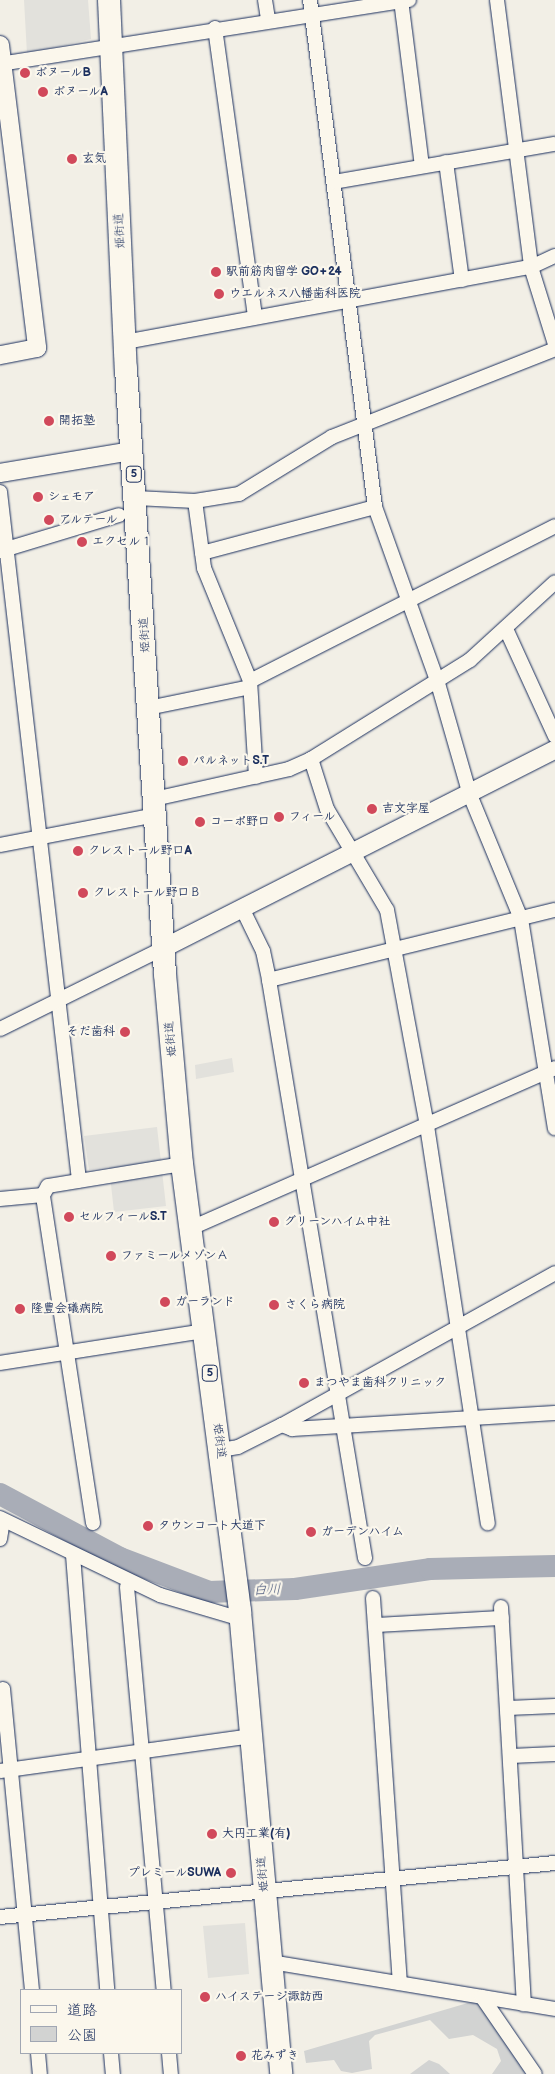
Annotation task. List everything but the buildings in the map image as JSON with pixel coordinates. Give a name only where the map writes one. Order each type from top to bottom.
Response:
[{"type":"main road","name":"姫街道","points":[[110,0],[125,342],[164,948],[182,1164],[237,1581],[271,1962],[278,2074]]},
{"type":"street","points":[[266,0],[268,19]]},
{"type":"street","points":[[1,63],[268,19],[311,6],[404,0],[422,166]]},
{"type":"street","points":[[497,0],[531,267],[555,344]]},
{"type":"street","points":[[311,6],[366,424],[375,507],[437,680],[470,795],[521,919],[550,1070],[555,1128]]},
{"type":"street","points":[[215,28],[255,317]]},
{"type":"street","points":[[0,45],[37,348],[0,355]]},
{"type":"street","points":[[334,182],[555,144]]},
{"type":"street","points":[[446,162],[462,280]]},
{"type":"street","points":[[125,342],[255,317],[350,302],[531,267],[555,256]]},
{"type":"street","points":[[136,498],[195,500],[239,494],[332,438],[555,349]]},
{"type":"street","points":[[0,473],[132,450]]},
{"type":"street","points":[[0,492],[3,550],[42,836],[79,1180]]},
{"type":"street","points":[[195,500],[202,554],[250,684],[256,777]]},
{"type":"street","points":[[202,554],[375,507]]},
{"type":"street","points":[[3,550],[119,515]]},
{"type":"street","points":[[148,708],[250,684],[555,526]]},
{"type":"street","points":[[0,845],[155,807],[311,759],[470,660],[555,582]]},
{"type":"street","points":[[506,629],[555,736]]},
{"type":"street","points":[[0,1030],[242,908],[352,855],[555,750]]},
{"type":"street","points":[[311,759],[327,809],[352,855],[387,910],[427,1126],[470,1419],[488,1523]]},
{"type":"street","points":[[242,908],[264,951],[304,1179],[364,1558]]},
{"type":"street","points":[[269,980],[555,910]]},
{"type":"street","points":[[191,1228],[427,1126],[550,1070]]},
{"type":"street","points":[[93,1524],[70,1351],[43,1194],[48,1186],[182,1164]]},
{"type":"street","points":[[0,1199],[43,1194]]},
{"type":"street","points":[[220,1450],[238,1447],[282,1425],[555,1273]]},
{"type":"street","points":[[0,1363],[205,1331]]},
{"type":"street","points":[[282,1425],[292,1429],[344,1424],[470,1419],[555,1413]]},
{"type":"street","points":[[0,1539],[1,1519],[160,1595],[240,1615]]},
{"type":"street","points":[[73,1555],[107,1989]]},
{"type":"street","points":[[127,1587],[164,1989]]},
{"type":"street","points":[[373,1598],[396,1877],[400,1983]]},
{"type":"street","points":[[375,1625],[502,1612],[518,1867],[524,2004]]},
{"type":"street","points":[[2,1689],[6,1771],[26,1915],[32,1989]]},
{"type":"street","points":[[508,1708],[555,1706]]},
{"type":"street","points":[[6,1771],[251,1736]]},
{"type":"street","points":[[511,1756],[555,1754]]},
{"type":"street","points":[[0,1918],[157,1904],[396,1877],[555,1863]]},
{"type":"street","points":[[271,1962],[555,2009]]},
{"type":"street","points":[[482,1997],[534,2074]]},
{"type":"street","points":[[38,2054],[40,2074]]},
{"type":"street","points":[[112,2054],[113,2074]]},
{"type":"street","points":[[169,2054],[171,2074]]},
{"type":"shaded area","points":[[24,0],[88,0],[91,39],[27,54]]},
{"type":"shaded area","points":[[232,1058],[234,1072],[196,1079],[195,1065]]},
{"type":"shaded area","points":[[157,1127],[166,1206],[114,1212],[109,1167],[89,1170],[84,1136]]},
{"type":"shaded area","points":[[245,1923],[249,1974],[208,1978],[203,1926]]},
{"type":"green space","points":[[478,2000],[526,2074],[492,2074],[501,2061],[497,2049],[473,2035],[449,2039],[430,2020],[375,2035],[369,2041],[372,2069],[352,2073],[341,2071],[334,2060],[306,2063],[304,2051]]},
{"type":"green space","points":[[429,2060],[439,2064],[450,2074],[410,2074]]},
{"type":"waterway","name":"白川","points":[[0,1494],[120,1558],[209,1592],[295,1589],[430,1569],[555,1566]]},
{"type":"place","name":"ボヌールB","points":[[25,73]]},
{"type":"place","name":"ボヌールA","points":[[43,92]]},
{"type":"place","name":"玄気","points":[[72,159]]},
{"type":"place","name":"駅前筋肉留学 GO+24","points":[[216,272]]},
{"type":"place","name":"ウエルネス八幡歯科医院","points":[[219,294]]},
{"type":"place","name":"開拓塾","points":[[49,421]]},
{"type":"place","name":"シェモア","points":[[38,497]]},
{"type":"place","name":"アルテール","points":[[49,520]]},
{"type":"place","name":"エクセル１","points":[[82,542]]},
{"type":"place","name":"パルネットS.T","points":[[183,761]]},
{"type":"place","name":"吉文字屋","points":[[372,809]]},
{"type":"place","name":"フィール","points":[[279,817]]},
{"type":"place","name":"コーポ野口","points":[[200,822]]},
{"type":"place","name":"クレストール野口A","points":[[78,851]]},
{"type":"place","name":"クレストール野口Ｂ","points":[[83,893]]},
{"type":"place","name":"そだ歯科","points":[[125,1032]]},
{"type":"place","name":"セルフィールS.T","points":[[69,1217]]},
{"type":"place","name":"グリーンハイム中社","points":[[274,1222]]},
{"type":"place","name":"ファミールメゾンＡ","points":[[111,1256]]},
{"type":"place","name":"ガーランド","points":[[165,1302]]},
{"type":"place","name":"さくら病院","points":[[274,1305]]},
{"type":"place","name":"隆豊会礒病院","points":[[20,1309]]},
{"type":"place","name":"まつやま歯科クリニック","points":[[304,1383]]},
{"type":"place","name":"タウンコート大道下","points":[[148,1526]]},
{"type":"place","name":"ガーデンハイム","points":[[311,1532]]},
{"type":"place","name":"大円工業(有)","points":[[212,1834]]},
{"type":"place","name":"プレミールSUWA","points":[[231,1873]]},
{"type":"place","name":"ハイステージ諏訪西","points":[[205,1997]]},
{"type":"place","name":"花みずき","points":[[241,2056]]}]
